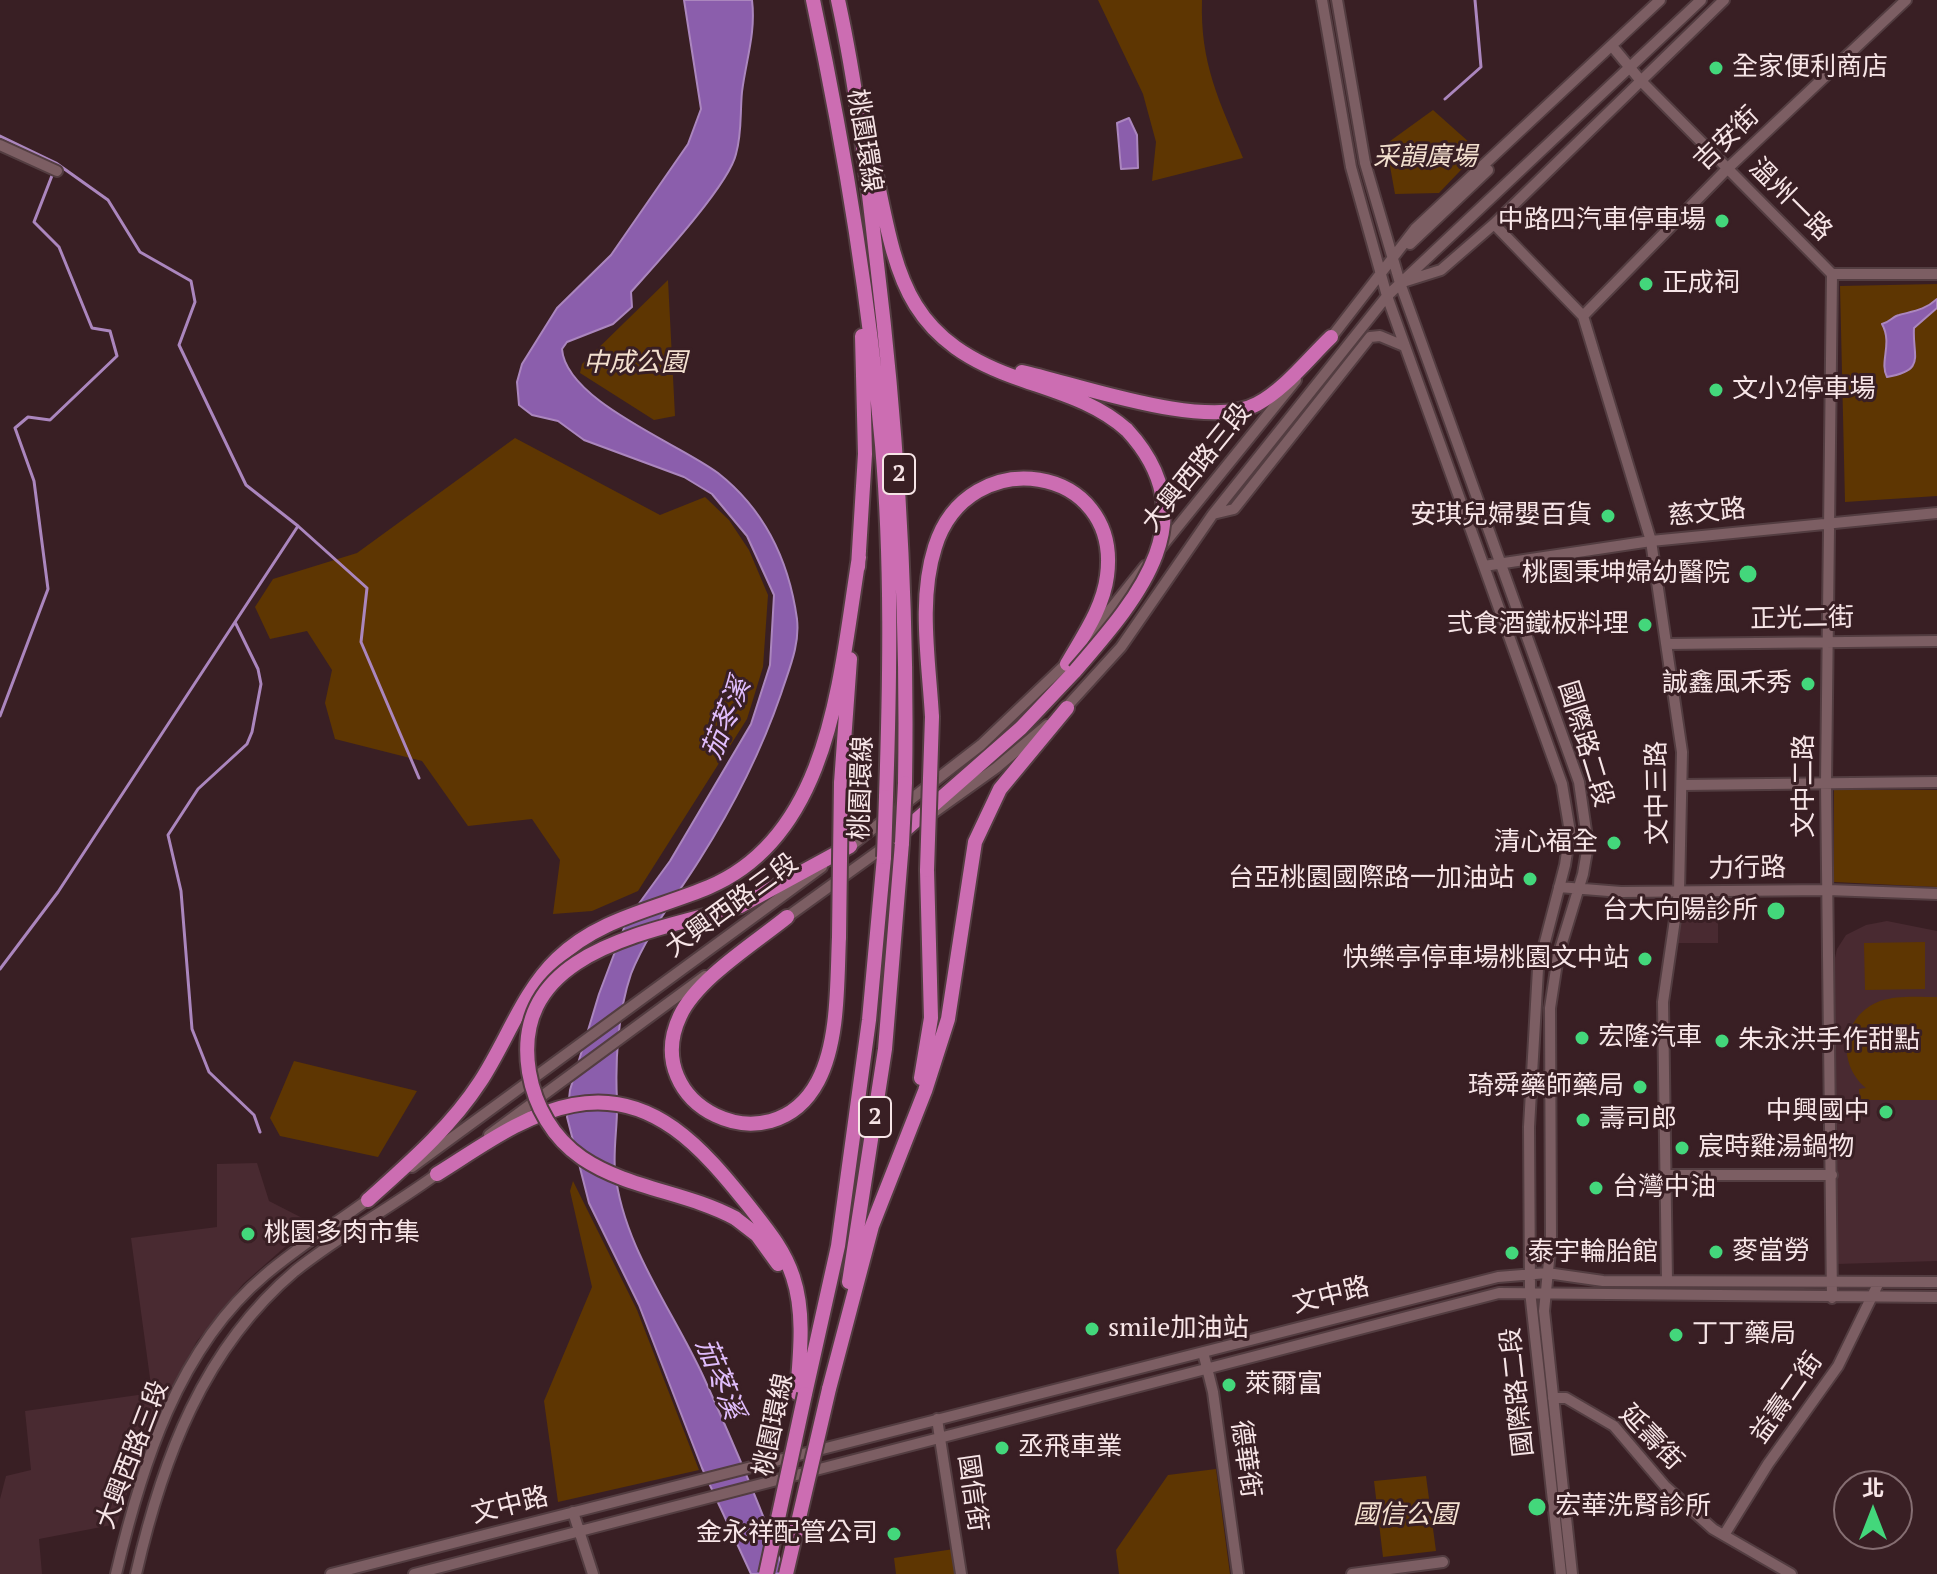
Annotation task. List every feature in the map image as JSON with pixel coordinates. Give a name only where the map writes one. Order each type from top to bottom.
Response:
[{"type":"highway","name":"桃園環線","points":[[766,1574],[790,1466],[801,1394],[838,1246],[869,1020],[884,857],[886,797],[888,561],[879,418],[857,250],[813,0]]},
{"type":"highway","name":"桃園環線","points":[[786,1574],[829,1389],[883,1064],[896,843],[905,783],[903,530],[889,359],[869,165],[838,0]]},
{"type":"highway","points":[[869,165],[904,290],[916,310],[951,345],[993,370],[1094,406],[1127,430],[1156,472],[1163,504],[1162,532],[1157,553],[1140,590],[1021,728],[896,843]]},
{"type":"highway","points":[[787,917],[707,982],[679,1018],[672,1043],[675,1068],[686,1091],[712,1116],[742,1124],[770,1121],[792,1111],[813,1089],[829,1045],[839,937],[841,783],[859,557],[865,410],[857,250]]},
{"type":"highway","points":[[951,345],[1017,371],[1175,410],[1214,415],[1242,410],[1268,397],[1331,337]]},
{"type":"highway","points":[[899,1152],[925,1063],[930,1030],[927,870],[932,717],[926,613],[931,561],[952,513],[976,490],[994,481],[1024,477],[1057,484],[1076,495],[1100,523],[1109,560],[1107,579],[1071,667]]},
{"type":"highway","points":[[368,1200],[452,1121],[483,1078],[533,989],[568,949],[609,923],[716,884],[756,860],[794,817],[813,776],[845,643],[859,557]]},
{"type":"highway","points":[[829,1389],[872,1226],[925,1091],[948,1019],[956,985],[970,864],[981,823],[1000,789],[1067,708]]},
{"type":"highway","points":[[799,1320],[794,1296],[775,1258],[757,1235],[735,1218],[690,1198],[602,1170],[569,1148],[540,1110],[528,1058],[538,1008],[557,979],[584,956],[626,938],[740,906],[850,846]]},
{"type":"highway","points":[[437,1174],[523,1123],[574,1104],[609,1103],[661,1119],[692,1139],[775,1239],[794,1279],[799,1320],[801,1394]]},
{"type":"street","name":"國際路二段","points":[[1322,0],[1351,167],[1387,296],[1562,784],[1570,832],[1559,887],[1543,942],[1533,1006],[1530,1291],[1561,1574]]},
{"type":"street","name":"國際路二段","points":[[1337,0],[1365,163],[1400,283],[1579,782],[1588,845],[1558,956],[1550,1008],[1551,1241],[1544,1292],[1572,1574]]},
{"type":"street","name":"大興西路三段","points":[[116,1574],[140,1483],[173,1399],[212,1333],[263,1276],[850,846],[981,745],[1071,667],[1394,260],[1614,49],[1660,0]]},
{"type":"street","name":"大興西路三段","points":[[1614,49],[1671,0]]},
{"type":"street","name":"大興西路三段","points":[[136,1574],[153,1502],[181,1424],[234,1339],[271,1294],[295,1272],[437,1174],[642,1021],[896,843],[996,768],[1067,708],[1121,647],[1213,514],[1387,296],[1701,0]]},
{"type":"street","name":"大興西路三段","points":[[1400,283],[1441,270],[1494,224],[1724,0]]},
{"type":"street","name":"吉安街","points":[[1583,316],[1727,169],[1906,0]]},
{"type":"street","name":"溫州一路","points":[[1614,49],[1641,81],[1832,274],[1937,274]]},
{"type":"street","points":[[0,145],[54,168]]},
{"type":"street","points":[[1494,224],[1583,316]]},
{"type":"street","name":"文中二路","points":[[1832,274],[1826,783],[1832,1298]]},
{"type":"street","name":"文中三路","points":[[1583,316],[1651,541],[1682,752],[1679,892],[1663,1002],[1667,1281]]},
{"type":"street","points":[[1213,514],[1234,509],[1370,337],[1380,336],[1404,346]]},
{"type":"street","name":"慈文路","points":[[1484,566],[1651,541],[1937,513]]},
{"type":"street","name":"正光二街","points":[[1667,644],[1937,641]]},
{"type":"street","points":[[1683,785],[1937,782]]},
{"type":"street","name":"力行路","points":[[1559,887],[1679,892],[1828,890],[1937,894]]},
{"type":"street","points":[[1665,1175],[1832,1175]]},
{"type":"street","name":"文中路","points":[[331,1574],[1498,1277],[1547,1273],[1603,1281],[1937,1282]]},
{"type":"street","name":"益壽二街","points":[[1724,1535],[1768,1464],[1838,1366],[1879,1282]]},
{"type":"street","name":"文中路","points":[[414,1574],[1499,1293],[1937,1297]]},
{"type":"street","name":"德華街","points":[[1203,1352],[1238,1574]]},
{"type":"street","name":"延壽街","points":[[1553,1398],[1566,1398],[1614,1426],[1665,1486],[1724,1535],[1791,1574]]},
{"type":"street","name":"國信街","points":[[937,1419],[961,1574]]},
{"type":"street","points":[[726,1475],[732,1492]]},
{"type":"street","points":[[573,1512],[593,1574]]},
{"type":"street","points":[[1352,1574],[1443,1562]]},
{"type":"shaded area","points":[[684,0],[752,0],[752,35],[736,154],[731,168],[706,204],[631,292],[632,307],[613,324],[567,342],[562,349],[568,368],[603,403],[627,420],[701,461],[749,503],[762,520],[781,557],[797,619],[795,648],[765,737],[724,819],[654,929],[631,974],[618,1037],[615,1153],[615,1171],[628,1226],[651,1278],[704,1378],[785,1574],[751,1574],[702,1468],[639,1305],[589,1203],[567,1117],[570,1090],[599,994],[627,920],[670,861],[751,724],[770,665],[774,595],[747,536],[712,494],[684,477],[584,440],[558,421],[532,415],[519,405],[517,382],[522,364],[557,308],[611,255],[688,144],[701,109]]},
{"type":"shaded area","points":[[1129,118],[1137,135],[1138,168],[1121,169],[1117,123]]},
{"type":"shaded area","points":[[1937,299],[1937,308],[1914,328],[1913,366],[1887,377],[1884,365],[1886,339],[1882,324],[1924,308]]},
{"type":"shaded area","points":[[1683,904],[1718,904],[1718,943],[1675,943]]},
{"type":"shaded area","name":"中興國中","points":[[1887,921],[1937,931],[1937,1261],[1837,1264],[1834,962],[1837,949],[1846,935],[1866,925]]},
{"type":"shaded area","points":[[257,1163],[269,1201],[312,1223],[243,1284],[197,1341],[148,1430],[117,1524],[39,1539],[42,1574],[0,1574],[0,1499],[6,1476],[31,1470],[25,1411],[152,1393],[131,1238],[217,1227],[217,1164]]},
{"type":"green space","points":[[1098,0],[1202,0],[1208,63],[1243,158],[1152,181],[1156,142],[1143,94]]},
{"type":"green space","name":"采韻廣場","points":[[1433,110],[1479,151],[1439,193],[1395,194],[1386,144]]},
{"type":"green space","name":"中成公園","points":[[668,280],[675,416],[654,420],[580,373],[582,364]]},
{"type":"green space","points":[[1937,284],[1937,496],[1845,502],[1840,286]]},
{"type":"green space","points":[[515,438],[660,515],[705,497],[729,520],[749,550],[768,595],[763,667],[747,719],[638,891],[592,911],[553,914],[560,860],[532,819],[468,826],[422,761],[335,739],[325,703],[332,670],[307,631],[270,639],[255,607],[273,579],[357,553]]},
{"type":"green space","points":[[1834,790],[1937,790],[1937,887],[1834,882]]},
{"type":"green space","points":[[1925,942],[1925,989],[1865,990],[1864,943]]},
{"type":"green space","points":[[1937,997],[1937,1100],[1860,1100],[1859,1089],[1866,1088],[1856,1077],[1847,1053],[1851,1028],[1858,1017],[1887,999]]},
{"type":"green space","points":[[294,1061],[417,1091],[378,1157],[280,1136],[270,1118]]},
{"type":"green space","points":[[573,1181],[637,1310],[699,1470],[558,1502],[544,1401],[592,1287],[570,1191]]},
{"type":"green space","points":[[1216,1469],[1230,1574],[1119,1574],[1116,1550],[1168,1475]]},
{"type":"green space","name":"國信公園","points":[[1426,1476],[1436,1551],[1383,1557],[1374,1481]]},
{"type":"green space","points":[[954,1549],[957,1574],[896,1574],[894,1558]]},
{"type":"waterway","points":[[1445,99],[1481,67],[1475,0]]},
{"type":"waterway","points":[[0,136],[56,163],[108,200],[140,252],[191,281],[195,302],[179,345],[246,485],[298,526],[58,892],[0,969]]},
{"type":"waterway","points":[[0,716],[48,589],[34,481],[15,428],[28,417],[50,420],[117,356],[110,331],[92,328],[59,247],[34,222],[53,173]]},
{"type":"waterway","points":[[298,526],[367,588],[361,642],[419,778]]},
{"type":"waterway","points":[[235,622],[258,669],[261,684],[252,732],[247,744],[198,789],[168,835],[181,891],[192,1029],[209,1072],[254,1115],[260,1132]]},
{"type":"place","name":"全家便利商店","points":[[1716,68]]},
{"type":"place","name":"中路四汽車停車場","points":[[1722,221]]},
{"type":"place","name":"正成祠","points":[[1646,284]]},
{"type":"place","name":"文小2停車場","points":[[1716,390]]},
{"type":"place","name":"安琪兒婦嬰百貨","points":[[1608,516]]},
{"type":"place","name":"桃園秉坤婦幼醫院","points":[[1748,574]]},
{"type":"place","name":"弍食酒鐵板料理","points":[[1645,625]]},
{"type":"place","name":"誠鑫風禾秀","points":[[1808,684]]},
{"type":"place","name":"清心福全","points":[[1614,843]]},
{"type":"place","name":"台亞桃園國際路一加油站","points":[[1530,879]]},
{"type":"place","name":"台大向陽診所","points":[[1776,911]]},
{"type":"place","name":"快樂亭停車場桃園文中站","points":[[1645,959]]},
{"type":"place","name":"宏隆汽車","points":[[1582,1038]]},
{"type":"place","name":"朱永洪手作甜點","points":[[1722,1041]]},
{"type":"place","name":"琦舜藥師藥局","points":[[1640,1087]]},
{"type":"place","name":"中興國中","points":[[1886,1112]]},
{"type":"place","name":"壽司郎","points":[[1583,1120]]},
{"type":"place","name":"宸時雞湯鍋物","points":[[1682,1148]]},
{"type":"place","name":"台灣中油","points":[[1596,1188]]},
{"type":"place","name":"桃園多肉市集","points":[[248,1234]]},
{"type":"place","name":"麥當勞","points":[[1716,1252]]},
{"type":"place","name":"泰宇輪胎館","points":[[1512,1253]]},
{"type":"place","name":"smile加油站","points":[[1092,1329]]},
{"type":"place","name":"丁丁藥局","points":[[1676,1335]]},
{"type":"place","name":"萊爾富","points":[[1229,1385]]},
{"type":"place","name":"丞飛車業","points":[[1002,1448]]},
{"type":"place","name":"宏華洗腎診所","points":[[1537,1507]]},
{"type":"place","name":"金永祥配管公司","points":[[894,1534]]},
{"type":"water label","name":"茄苳溪","points":[[727,719]]},
{"type":"water label","name":"茄苳溪","points":[[719,1379]]}]
